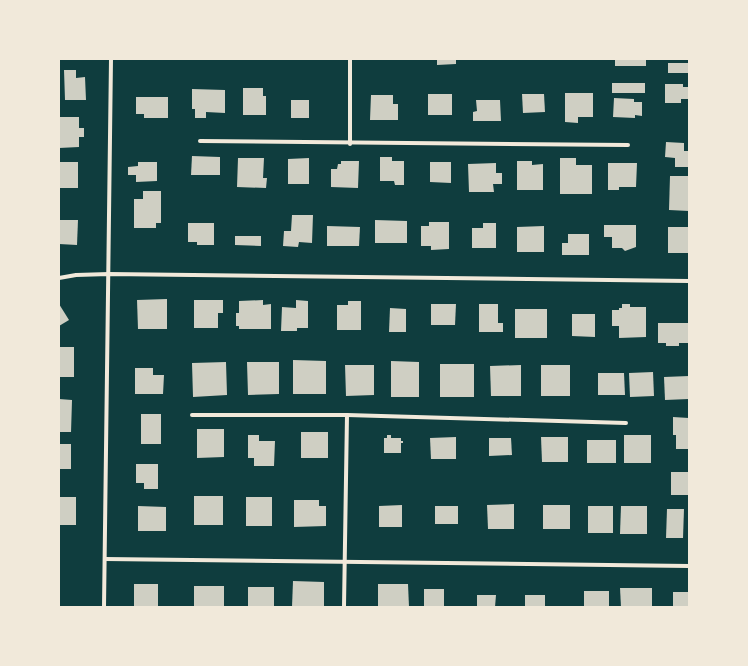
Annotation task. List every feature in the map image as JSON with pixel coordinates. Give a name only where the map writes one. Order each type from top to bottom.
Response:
[{"type":"street","points":[[104,607],[111,59]]},
{"type":"street","points":[[350,59],[350,144]]},
{"type":"street","points":[[200,141],[350,144],[628,145]]},
{"type":"street","points":[[59,278],[76,275],[109,274],[689,281]]},
{"type":"street","points":[[192,415],[347,416],[626,423]]},
{"type":"street","points":[[344,607],[347,416]]},
{"type":"street","points":[[105,559],[689,566]]},
{"type":"building","points":[[437,59],[456,59],[456,64],[437,65]]},
{"type":"building","points":[[615,59],[646,59],[646,66],[615,66]]},
{"type":"building","points":[[668,63],[689,63],[689,73],[668,73]]},
{"type":"building","points":[[64,70],[76,70],[76,78],[85,77],[86,100],[65,100]]},
{"type":"building","points":[[612,83],[645,83],[645,93],[612,93]]},
{"type":"building","points":[[665,84],[683,84],[683,87],[688,87],[688,99],[681,99],[681,103],[665,103]]},
{"type":"building","points":[[243,88],[263,88],[263,96],[266,96],[266,115],[243,115]]},
{"type":"building","points":[[192,89],[225,90],[225,113],[206,112],[206,118],[195,118],[195,109],[192,109]]},
{"type":"building","points":[[565,93],[593,93],[593,117],[578,117],[578,123],[565,122]]},
{"type":"building","points":[[428,94],[452,94],[452,115],[428,115]]},
{"type":"building","points":[[522,94],[544,94],[545,112],[523,113]]},
{"type":"building","points":[[371,95],[393,95],[393,104],[398,104],[398,120],[370,120]]},
{"type":"building","points":[[136,97],[168,97],[168,118],[144,118],[144,114],[136,114]]},
{"type":"building","points":[[614,98],[634,99],[634,102],[642,102],[642,116],[635,115],[635,118],[613,117]]},
{"type":"building","points":[[291,100],[309,100],[309,118],[291,118]]},
{"type":"building","points":[[476,100],[500,100],[501,121],[473,121],[473,112],[477,111]]},
{"type":"building","points":[[59,117],[79,117],[79,128],[84,128],[84,137],[79,137],[79,147],[59,148]]},
{"type":"building","points":[[666,142],[684,143],[684,151],[689,151],[689,167],[675,167],[675,158],[665,157]]},
{"type":"building","points":[[192,156],[220,157],[220,175],[191,175]]},
{"type":"building","points":[[380,157],[392,157],[392,161],[404,161],[404,185],[395,185],[394,181],[380,181]]},
{"type":"building","points":[[238,158],[264,158],[263,178],[267,178],[266,188],[237,187]]},
{"type":"building","points":[[309,158],[309,184],[288,184],[288,159]]},
{"type":"building","points":[[560,158],[576,158],[576,165],[592,165],[592,194],[560,194]]},
{"type":"building","points":[[341,161],[359,161],[358,188],[331,187],[331,169],[337,169],[338,164],[341,164]]},
{"type":"building","points":[[517,161],[532,161],[532,165],[543,164],[543,190],[517,190]]},
{"type":"building","points":[[59,162],[78,162],[78,188],[59,188]]},
{"type":"building","points":[[138,162],[157,162],[157,181],[136,182],[136,175],[128,175],[128,167],[138,166]]},
{"type":"building","points":[[430,162],[451,162],[451,183],[430,182]]},
{"type":"building","points":[[496,163],[496,173],[502,173],[502,184],[493,184],[494,192],[469,192],[468,164]]},
{"type":"building","points":[[608,163],[637,163],[636,187],[619,187],[619,190],[608,190]]},
{"type":"building","points":[[670,176],[689,176],[689,211],[669,210]]},
{"type":"building","points":[[143,191],[161,191],[161,223],[156,223],[156,228],[134,228],[134,199],[143,199]]},
{"type":"building","points":[[292,215],[313,215],[312,243],[299,242],[298,247],[283,246],[284,231],[291,231]]},
{"type":"building","points":[[59,220],[78,220],[77,245],[59,244]]},
{"type":"building","points":[[375,220],[407,221],[407,243],[375,243]]},
{"type":"building","points":[[429,222],[449,222],[449,249],[431,250],[431,246],[421,246],[421,226],[429,226]]},
{"type":"building","points":[[188,223],[214,223],[214,245],[197,245],[197,242],[188,242]]},
{"type":"building","points":[[483,223],[496,223],[496,248],[472,248],[472,228],[483,228]]},
{"type":"building","points":[[604,225],[636,225],[636,247],[625,251],[622,248],[612,248],[612,237],[604,237]]},
{"type":"building","points":[[327,226],[360,227],[359,246],[327,246]]},
{"type":"building","points":[[544,226],[544,252],[517,252],[517,227]]},
{"type":"building","points":[[668,227],[689,227],[689,253],[668,253]]},
{"type":"building","points":[[568,234],[589,234],[589,255],[562,255],[562,243],[568,243]]},
{"type":"building","points":[[235,236],[261,236],[261,246],[235,245]]},
{"type":"building","points":[[167,299],[167,329],[138,329],[137,300]]},
{"type":"building","points":[[194,300],[223,300],[223,313],[218,313],[218,328],[194,328]]},
{"type":"building","points":[[263,300],[263,305],[271,304],[271,329],[239,329],[239,326],[236,326],[236,313],[239,313],[239,301]]},
{"type":"building","points":[[296,300],[308,301],[308,328],[297,328],[297,331],[281,331],[282,307],[296,308]]},
{"type":"building","points":[[348,301],[361,301],[361,330],[337,330],[337,305],[348,305]]},
{"type":"building","points":[[59,304],[69,320],[59,326]]},
{"type":"building","points":[[431,304],[456,304],[455,325],[431,325]]},
{"type":"building","points":[[479,304],[498,304],[498,323],[503,323],[503,332],[479,332]]},
{"type":"building","points":[[622,304],[630,304],[630,307],[646,307],[646,337],[619,338],[619,326],[612,326],[612,310],[619,310],[619,308],[622,308]]},
{"type":"building","points":[[390,308],[406,309],[406,332],[389,332]]},
{"type":"building","points":[[515,309],[547,309],[547,338],[515,338]]},
{"type":"building","points":[[572,314],[595,314],[595,337],[572,336]]},
{"type":"building","points":[[658,323],[689,323],[689,343],[679,343],[679,346],[666,346],[666,343],[658,343]]},
{"type":"building","points":[[59,347],[74,347],[74,377],[59,377]]},
{"type":"building","points":[[293,360],[326,361],[326,394],[293,394]]},
{"type":"building","points":[[391,361],[419,362],[419,397],[391,397]]},
{"type":"building","points":[[226,362],[227,395],[193,397],[192,363]]},
{"type":"building","points":[[247,362],[279,362],[279,394],[248,395]]},
{"type":"building","points":[[440,364],[474,364],[474,397],[440,397]]},
{"type":"building","points":[[345,365],[374,365],[374,395],[346,396]]},
{"type":"building","points":[[521,365],[521,396],[491,396],[490,366]]},
{"type":"building","points":[[541,365],[570,365],[570,396],[541,396]]},
{"type":"building","points":[[135,368],[153,368],[153,375],[164,375],[163,394],[135,394]]},
{"type":"building","points":[[653,372],[654,396],[630,397],[629,373]]},
{"type":"building","points":[[598,373],[624,373],[625,395],[598,395]]},
{"type":"building","points":[[689,376],[689,399],[665,400],[664,377]]},
{"type":"building","points":[[59,399],[72,400],[71,432],[59,432]]},
{"type":"building","points":[[141,414],[161,414],[161,444],[141,444]]},
{"type":"building","points":[[673,417],[689,418],[689,449],[676,449],[676,435],[673,435]]},
{"type":"building","points":[[197,429],[224,429],[224,457],[197,458]]},
{"type":"building","points":[[301,432],[328,432],[328,458],[301,458]]},
{"type":"building","points":[[248,435],[259,435],[259,441],[275,441],[274,466],[254,466],[254,458],[248,458]]},
{"type":"building","points":[[387,435],[391,435],[391,438],[401,438],[403,443],[401,443],[401,453],[384,453],[384,438],[387,438]]},
{"type":"building","points":[[624,435],[651,435],[651,463],[624,463]]},
{"type":"building","points":[[456,437],[456,459],[431,459],[430,438]]},
{"type":"building","points":[[541,437],[568,437],[568,462],[542,462]]},
{"type":"building","points":[[489,438],[511,438],[512,455],[489,456]]},
{"type":"building","points":[[587,440],[616,440],[616,463],[587,463]]},
{"type":"building","points":[[59,444],[71,444],[71,469],[59,469]]},
{"type":"building","points":[[136,464],[158,464],[158,489],[144,489],[144,483],[136,483]]},
{"type":"building","points":[[671,472],[689,472],[689,495],[671,495]]},
{"type":"building","points":[[194,496],[223,496],[223,525],[194,525]]},
{"type":"building","points":[[59,497],[76,497],[76,525],[59,525]]},
{"type":"building","points":[[246,497],[272,497],[272,526],[246,526]]},
{"type":"building","points":[[294,500],[319,500],[319,506],[326,506],[326,526],[294,527]]},
{"type":"building","points":[[514,504],[514,529],[488,529],[487,505]]},
{"type":"building","points":[[402,505],[402,527],[379,527],[379,506]]},
{"type":"building","points":[[543,505],[570,505],[570,529],[543,529]]},
{"type":"building","points":[[138,506],[166,507],[166,531],[138,531]]},
{"type":"building","points":[[435,506],[458,506],[458,524],[435,524]]},
{"type":"building","points":[[588,506],[613,506],[613,533],[588,533]]},
{"type":"building","points":[[621,506],[647,506],[647,534],[620,534]]},
{"type":"building","points":[[667,509],[684,509],[683,538],[666,538]]},
{"type":"building","points":[[293,581],[324,582],[324,607],[292,607]]},
{"type":"building","points":[[134,584],[158,584],[158,607],[134,607]]},
{"type":"building","points":[[378,584],[408,584],[409,607],[378,607]]},
{"type":"building","points":[[194,586],[224,586],[224,607],[194,607]]},
{"type":"building","points":[[248,587],[274,587],[274,607],[248,607]]},
{"type":"building","points":[[620,588],[652,588],[652,607],[621,607]]},
{"type":"building","points":[[424,589],[444,589],[444,607],[424,607]]},
{"type":"building","points":[[584,591],[609,591],[609,607],[584,607]]},
{"type":"building","points":[[673,592],[689,592],[689,607],[673,607]]},
{"type":"building","points":[[477,595],[496,595],[495,607],[477,607]]},
{"type":"building","points":[[525,595],[545,595],[545,607],[525,607]]}]
